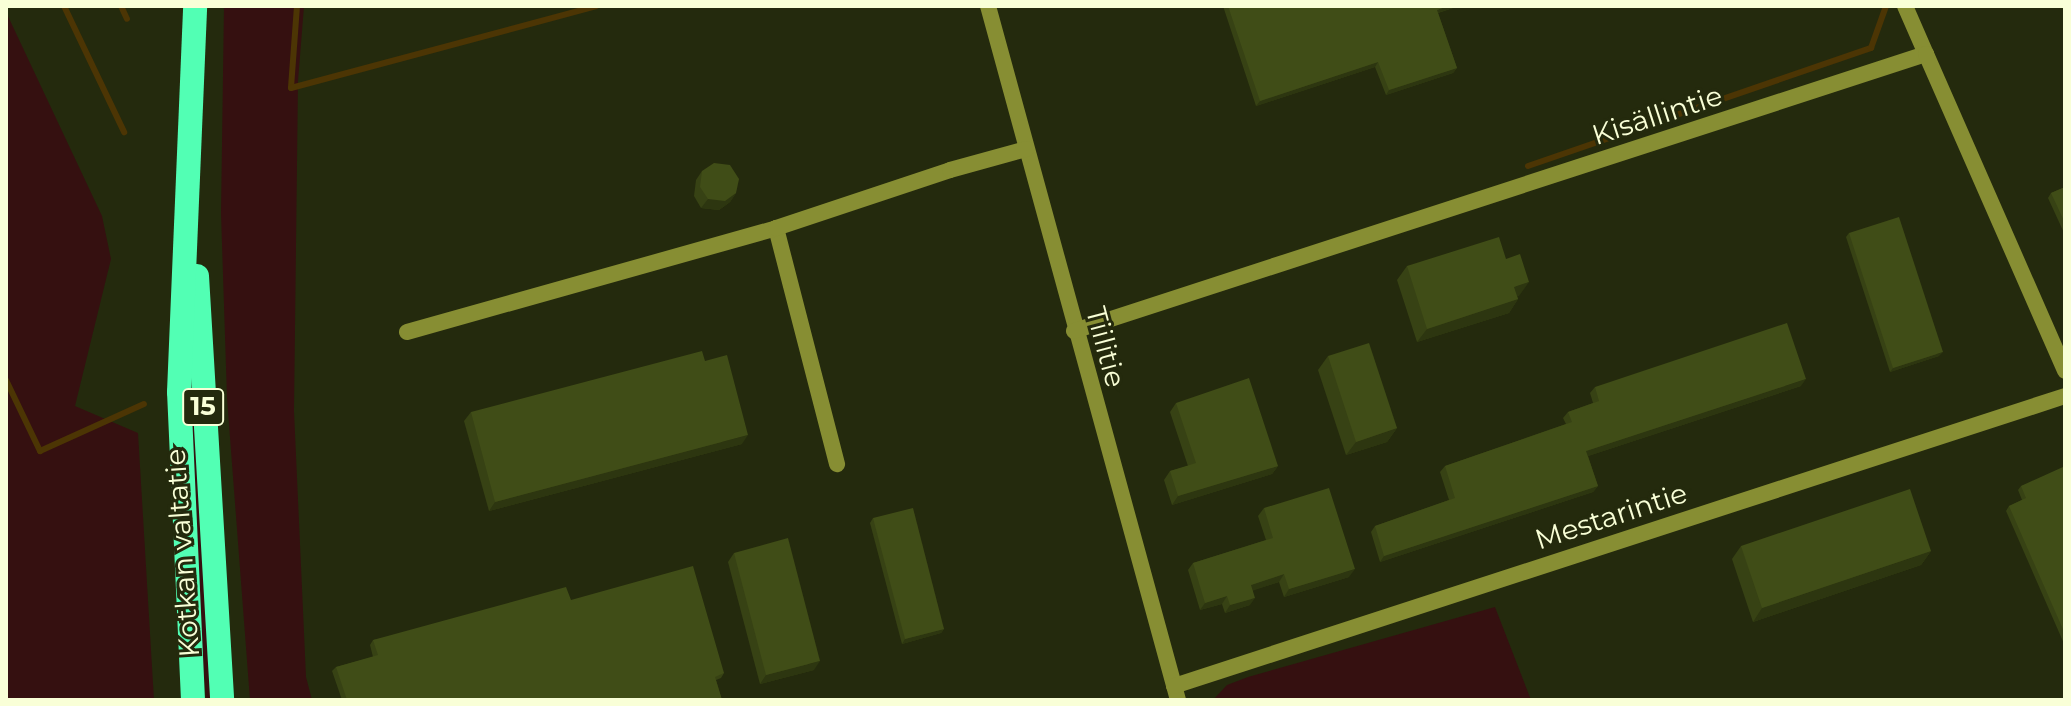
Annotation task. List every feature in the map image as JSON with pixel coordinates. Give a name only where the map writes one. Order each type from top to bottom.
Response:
[{"type":"highway","name":"Kotkan valtatie","points":[[193,700],[179,392],[195,6]]},
{"type":"highway","name":"Kotkan valtatie","points":[[191,113],[204,435],[222,700]]},
{"type":"street","name":"Tiilitie","points":[[988,6],[1074,331],[1176,693]]},
{"type":"street","points":[[1905,6],[2065,371]]},
{"type":"street","name":"Kisällintie","points":[[1074,331],[1926,54]]},
{"type":"street","points":[[407,332],[776,228],[950,170],[1026,149]]},
{"type":"street","points":[[776,228],[837,464]]},
{"type":"street","name":"Mestarintie","points":[[1176,693],[2065,396]]},
{"type":"shaded area","points":[[224,6],[304,6],[298,81],[294,411],[306,677],[312,700],[250,700],[227,398],[221,213]]},
{"type":"shaded area","points":[[6,12],[102,216],[111,259],[75,406],[138,433],[154,700],[6,700]]},
{"type":"shaded area","points":[[193,328],[216,700],[206,700],[197,598],[186,381]]},
{"type":"shaded area","points":[[1495,607],[1531,700],[1213,700],[1227,685],[1248,677]]},
{"type":"building","points":[[1228,6],[1448,6],[1437,10],[1457,68],[1389,90],[1378,62],[1260,101]]},
{"type":"building","points":[[714,163],[730,165],[739,179],[736,193],[725,201],[708,199],[700,187],[702,171]]},
{"type":"building","points":[[2065,187],[2065,223],[2051,193]]},
{"type":"building","points":[[1899,217],[1943,352],[1893,368],[1849,233]]},
{"type":"building","points":[[1499,237],[1506,259],[1520,254],[1529,282],[1514,287],[1518,299],[1427,329],[1407,266]]},
{"type":"building","points":[[1787,323],[1806,379],[1586,451],[1598,486],[1384,556],[1375,526],[1455,498],[1445,466],[1572,422],[1568,412],[1599,401],[1595,387]]},
{"type":"building","points":[[1369,343],[1397,428],[1356,442],[1328,356]]},
{"type":"building","points":[[702,351],[705,361],[727,355],[748,435],[495,502],[471,412]]},
{"type":"building","points":[[1249,378],[1278,466],[1178,496],[1170,471],[1196,463],[1176,403]]},
{"type":"building","points":[[2063,467],[2065,634],[2009,506],[2026,498],[2021,486]]},
{"type":"building","points":[[1329,488],[1355,569],[1289,589],[1284,574],[1251,585],[1255,598],[1230,605],[1227,596],[1205,603],[1193,563],[1273,538],[1264,508]]},
{"type":"building","points":[[1910,489],[1931,551],[1762,608],[1741,546]]},
{"type":"building","points":[[913,508],[944,629],[905,639],[873,518]]},
{"type":"building","points":[[788,538],[820,661],[766,675],[734,553]]},
{"type":"building","points":[[693,566],[724,673],[715,677],[722,700],[347,700],[336,667],[378,655],[373,640],[566,587],[571,600]]},
{"type":"waterway","points":[[64,6],[124,132]]},
{"type":"waterway","points":[[121,6],[127,19]]},
{"type":"waterway","points":[[297,6],[291,88],[596,6]]},
{"type":"waterway","points":[[1528,166],[1871,48],[1886,6]]},
{"type":"waterway","points":[[6,380],[40,451],[144,404]]}]
